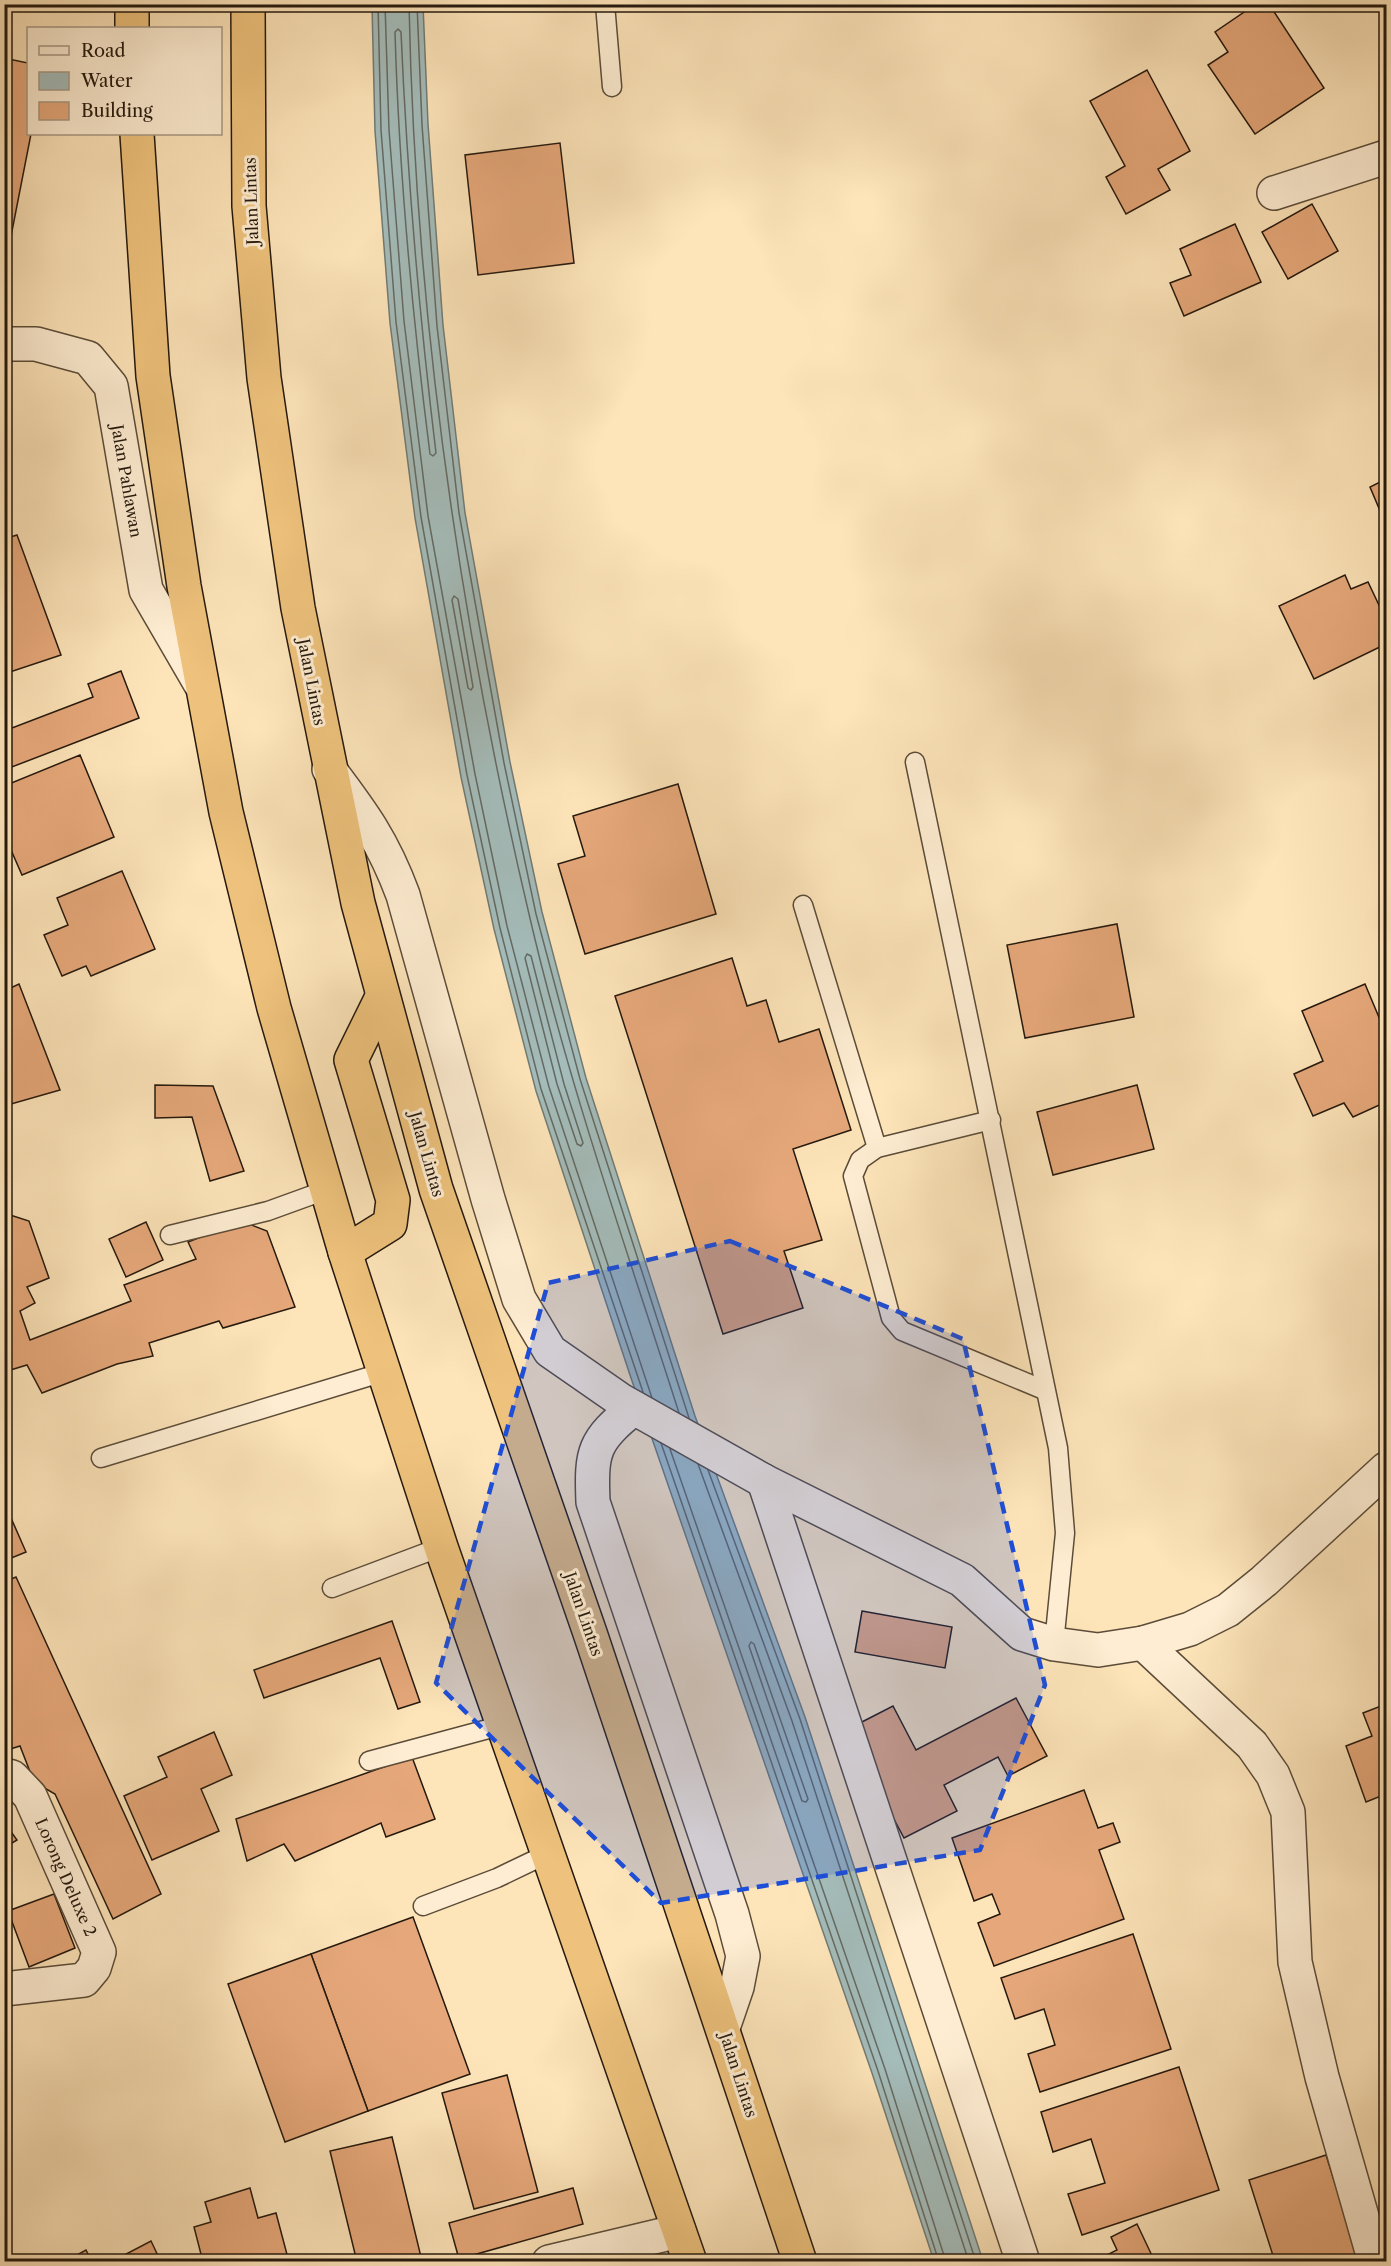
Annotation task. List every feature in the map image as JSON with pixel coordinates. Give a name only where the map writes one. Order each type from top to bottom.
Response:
[{"type":"highway","points":[[132,4],[132,27]]},
{"type":"highway","name":"Jalan Lintas","points":[[248,4],[249,206],[264,378],[298,608],[329,769],[382,997],[436,1189],[723,2028],[800,2262]]},
{"type":"highway","points":[[137,135],[153,376],[200,683],[226,812],[274,1008],[345,1252],[441,1547],[690,2262]]},
{"type":"highway","points":[[345,1252],[390,1224],[393,1200],[351,1060],[382,997]]},
{"type":"street","points":[[1274,193],[1386,157]]},
{"type":"street","name":"Jalan Pahlawan","points":[[4,344],[36,344],[88,358],[111,386],[146,590],[200,683]]},
{"type":"street","points":[[329,769],[371,825],[388,855],[403,895],[488,1199],[519,1299],[550,1351],[634,1408],[764,1480],[962,1580],[1022,1634],[1054,1644],[1098,1650],[1143,1644],[1190,1629],[1228,1610],[1264,1581],[1386,1469]]},
{"type":"street","points":[[634,1408],[614,1423],[601,1439],[592,1464],[593,1502],[732,1914],[743,1956],[737,1987],[723,2028]]},
{"type":"street","points":[[764,1480],[1023,2262]]},
{"type":"street","points":[[1143,1644],[1252,1745],[1273,1775],[1288,1812],[1295,1962],[1322,2077],[1375,2262]]},
{"type":"street","name":"Lorong Deluxe 2","points":[[4,1775],[12,1778],[30,1796],[99,1952],[94,1968],[84,1980],[4,1989]]},
{"type":"street","points":[[549,2262],[679,2231]]},
{"type":"lane","points":[[604,4],[612,87]]},
{"type":"lane","points":[[915,762],[991,1120],[1044,1390],[1058,1448],[1065,1533],[1054,1644]]},
{"type":"lane","points":[[802,905],[877,1148]]},
{"type":"lane","points":[[991,1120],[877,1148],[860,1160],[853,1176],[891,1318],[902,1331],[1044,1390]]},
{"type":"lane","points":[[170,1235],[268,1211],[326,1190]]},
{"type":"lane","points":[[101,1458],[384,1372]]},
{"type":"lane","points":[[332,1588],[441,1547]]},
{"type":"lane","points":[[369,1761],[503,1725]]},
{"type":"lane","points":[[423,1906],[497,1878],[547,1854]]},
{"type":"highlighted area","points":[[730,1241],[963,1339],[1045,1685],[980,1850],[661,1903],[436,1683],[548,1283]]},
{"type":"water","points":[[372,5],[423,5],[428,124],[443,325],[465,513],[510,762],[542,912],[586,1078],[695,1416],[805,1717],[983,2261],[934,2261],[872,2073],[631,1378],[536,1091],[494,929],[461,777],[415,518],[390,323],[375,131]]},
{"type":"building","points":[[1256,4],[1269,4],[1324,88],[1255,134],[1208,65],[1228,52],[1215,32]]},
{"type":"building","points":[[4,58],[27,63],[27,135],[31,135],[4,272]]},
{"type":"building","points":[[1147,70],[1190,151],[1158,169],[1170,190],[1126,214],[1106,177],[1125,166],[1090,101]]},
{"type":"building","points":[[560,143],[574,263],[478,275],[465,155]]},
{"type":"building","points":[[1312,204],[1338,251],[1288,279],[1262,232]]},
{"type":"building","points":[[1235,224],[1261,282],[1184,316],[1170,283],[1191,275],[1180,249]]},
{"type":"building","points":[[1386,479],[1386,525],[1370,487]]},
{"type":"building","points":[[17,535],[61,655],[4,674],[4,539]]},
{"type":"building","points":[[1345,575],[1351,589],[1368,582],[1386,620],[1386,644],[1314,679],[1279,606]]},
{"type":"building","points":[[121,671],[139,718],[4,770],[4,731],[93,697],[88,684]]},
{"type":"building","points":[[80,755],[114,837],[22,875],[4,834],[4,786]]},
{"type":"building","points":[[678,784],[716,914],[585,954],[558,864],[585,856],[573,816]]},
{"type":"building","points":[[122,871],[155,949],[91,976],[86,966],[62,976],[44,935],[68,925],[57,898]]},
{"type":"building","points":[[1117,924],[1134,1017],[1025,1038],[1007,945]]},
{"type":"building","points":[[732,958],[747,1006],[766,1000],[779,1042],[819,1029],[851,1130],[793,1149],[822,1240],[784,1251],[803,1308],[723,1334],[615,996]]},
{"type":"building","points":[[19,984],[60,1090],[4,1106],[4,991]]},
{"type":"building","points":[[1365,984],[1386,1034],[1386,1102],[1353,1117],[1344,1103],[1313,1116],[1294,1074],[1323,1061],[1302,1011]]},
{"type":"building","points":[[155,1085],[213,1086],[244,1171],[210,1181],[192,1117],[155,1118]]},
{"type":"building","points":[[1137,1085],[1154,1149],[1053,1175],[1037,1112]]},
{"type":"building","points":[[4,1213],[29,1221],[49,1278],[27,1287],[35,1303],[20,1311],[30,1340],[131,1301],[124,1285],[196,1259],[188,1242],[241,1221],[267,1231],[295,1307],[223,1328],[219,1321],[149,1343],[153,1356],[117,1364],[42,1393],[27,1365],[4,1372]]},
{"type":"building","points":[[146,1222],[163,1260],[126,1277],[109,1239]]},
{"type":"building","points":[[4,1502],[26,1552],[4,1561]]},
{"type":"building","points":[[16,1577],[161,1894],[113,1919],[55,1794],[34,1782],[20,1746],[4,1751],[4,1582]]},
{"type":"building","points":[[862,1611],[952,1627],[945,1668],[855,1652]]},
{"type":"building","points":[[392,1621],[420,1702],[398,1709],[380,1658],[264,1698],[254,1670]]},
{"type":"building","points":[[1016,1698],[1047,1756],[1008,1776],[998,1757],[944,1785],[957,1811],[904,1838],[871,1776],[858,1724],[893,1706],[916,1750]]},
{"type":"building","points":[[1386,1704],[1386,1794],[1366,1802],[1346,1746],[1372,1736],[1363,1713]]},
{"type":"building","points":[[214,1732],[232,1775],[201,1789],[219,1831],[152,1860],[124,1796],[167,1777],[158,1757]]},
{"type":"building","points":[[412,1757],[435,1819],[386,1837],[381,1823],[295,1861],[284,1844],[247,1861],[236,1819]]},
{"type":"building","points":[[1084,1790],[1098,1828],[1113,1823],[1120,1842],[1099,1850],[1124,1919],[994,1966],[978,1923],[1000,1914],[992,1894],[974,1901],[952,1838]]},
{"type":"building","points":[[4,1822],[17,1840],[4,1848]]},
{"type":"building","points":[[54,1894],[75,1948],[29,1967],[8,1911]]},
{"type":"building","points":[[413,1917],[470,2074],[368,2111],[311,1954]]},
{"type":"building","points":[[1133,1934],[1171,2049],[1040,2092],[1028,2054],[1055,2045],[1044,2009],[1015,2019],[1001,1978]]},
{"type":"building","points":[[311,1954],[368,2111],[285,2142],[228,1984]]},
{"type":"building","points":[[1179,2067],[1219,2190],[1082,2235],[1068,2194],[1105,2183],[1091,2139],[1053,2152],[1041,2112]]},
{"type":"building","points":[[507,2075],[538,2192],[474,2209],[442,2093]]},
{"type":"building","points":[[392,2137],[421,2257],[404,2262],[357,2262],[330,2151]]},
{"type":"building","points":[[1326,2155],[1360,2262],[1275,2262],[1249,2180]]},
{"type":"building","points":[[250,2188],[258,2218],[276,2213],[289,2262],[203,2262],[194,2227],[211,2222],[205,2202]]},
{"type":"building","points":[[573,2188],[583,2224],[459,2259],[449,2223]]},
{"type":"building","points":[[1137,2224],[1155,2262],[1093,2262],[1117,2250],[1111,2237]]},
{"type":"building","points":[[151,2241],[161,2262],[111,2262]]},
{"type":"building","points":[[86,2250],[92,2262],[64,2262]]}]
